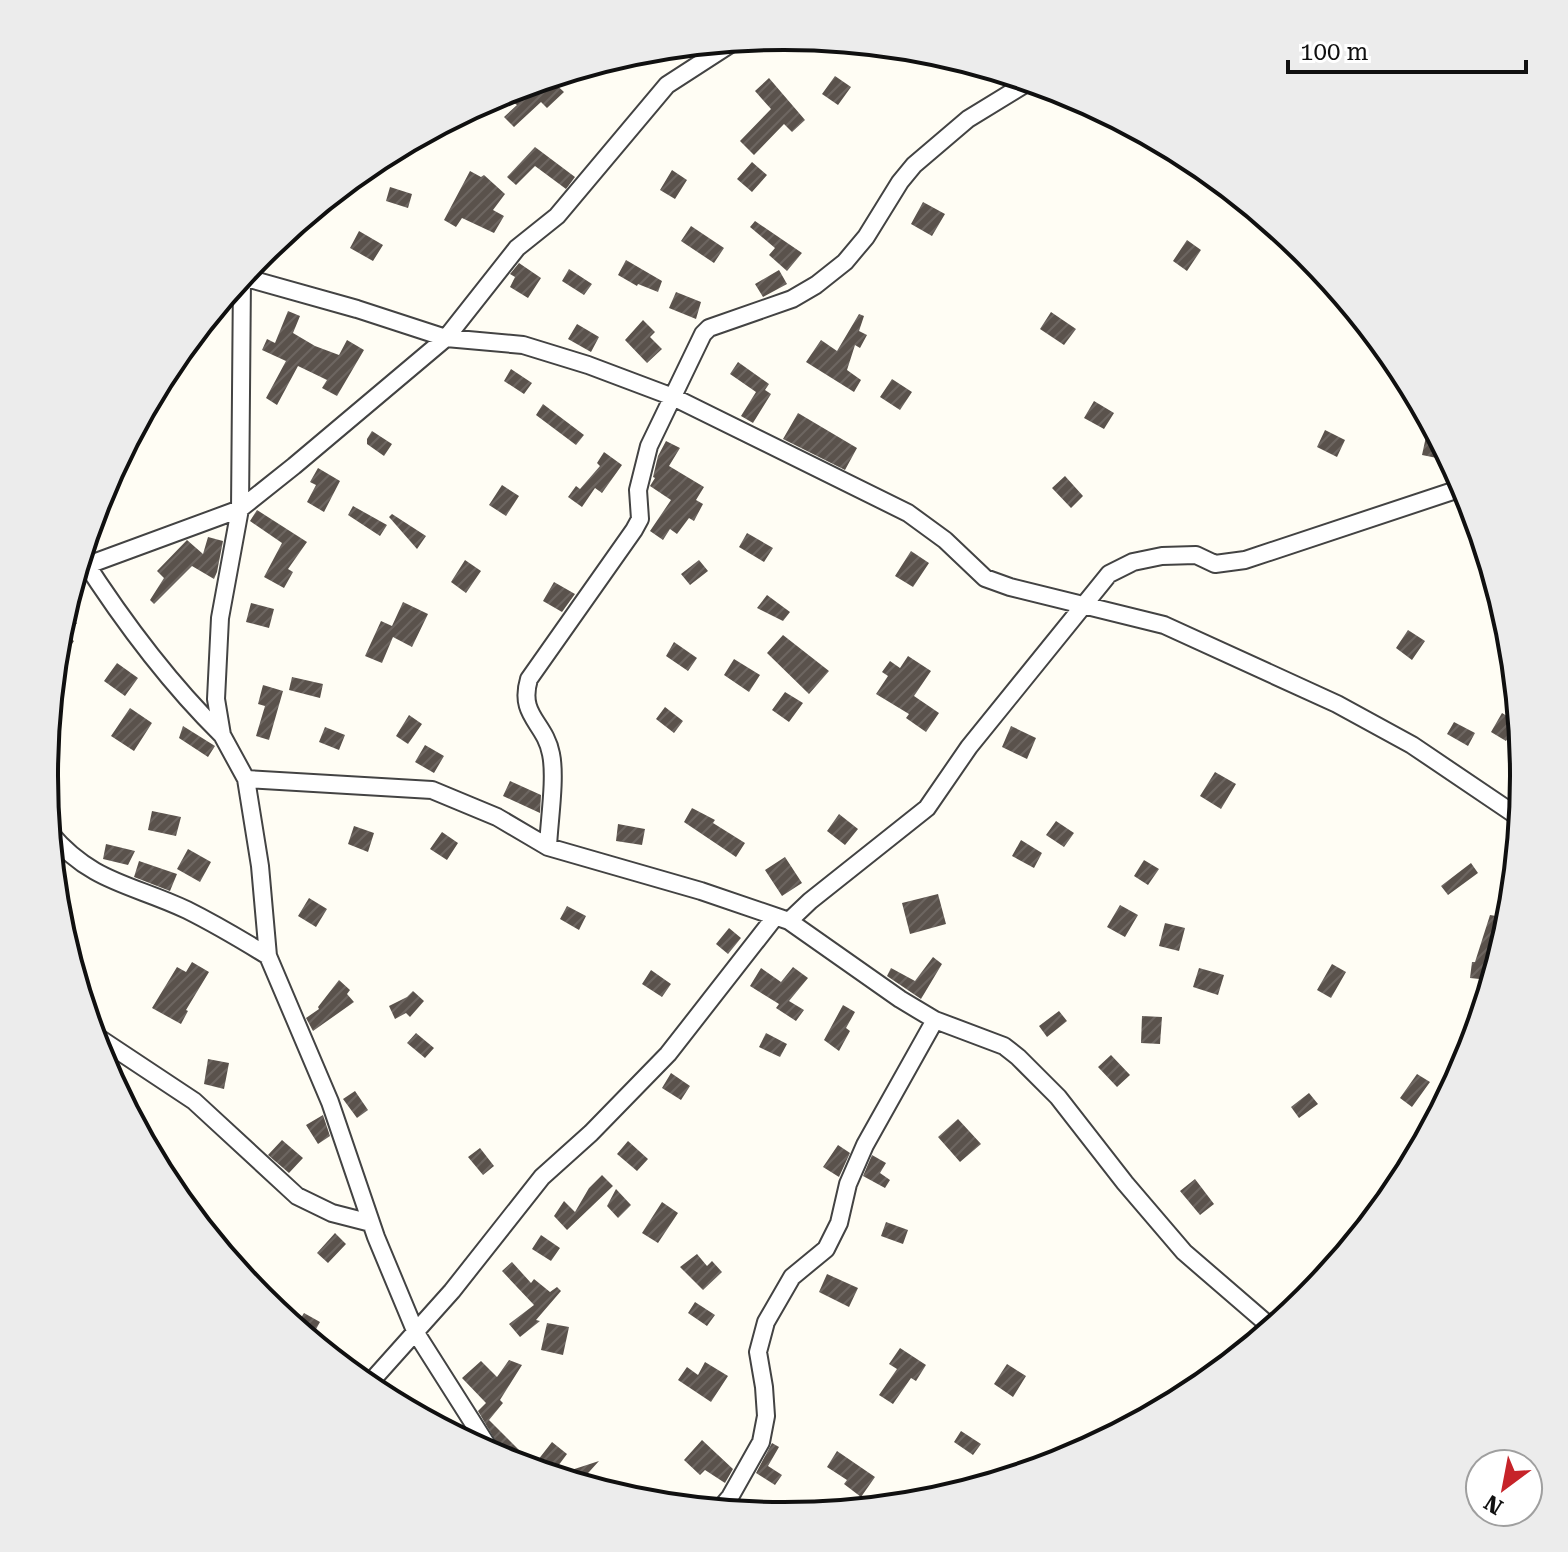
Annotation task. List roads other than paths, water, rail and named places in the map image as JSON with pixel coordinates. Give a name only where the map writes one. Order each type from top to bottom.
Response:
[{"type":"street","points":[[91,561],[240,509],[446,338],[517,248],[557,216],[667,85],[715,54]]},
{"type":"street","points":[[548,847],[551,753],[524,698],[526,688],[529,679],[640,519],[638,490],[649,446],[697,343],[709,328],[792,299],[845,262],[866,237],[914,165],[968,119],[1017,89]]},
{"type":"street","points":[[255,280],[446,338],[523,345],[673,397],[908,513],[945,540],[985,578],[1164,625],[1337,704],[1412,745],[1509,810]]},
{"type":"street","points":[[222,735],[216,699],[220,618],[240,509],[242,293]]},
{"type":"street","points":[[376,1376],[416,1333],[542,1177],[591,1133],[668,1054],[782,919],[810,901],[927,808],[969,747],[1109,574],[1133,562],[1162,556],[1196,555],[1215,564],[1245,560],[1452,491]]},
{"type":"street","points":[[88,572],[191,705],[222,735],[246,779],[260,866],[268,956],[330,1102],[371,1223],[416,1333],[481,1435]]},
{"type":"street","points":[[246,779],[432,790],[497,817],[548,847],[701,891],[782,919],[935,1020],[1004,1046],[1018,1057],[1058,1097],[1184,1252],[1264,1321]]},
{"type":"street","points":[[62,846],[96,874],[188,910],[268,956]]},
{"type":"street","points":[[728,1499],[761,1442],[766,1416],[758,1352],[766,1322],[792,1277],[826,1249],[839,1223],[848,1184],[865,1145],[935,1020]]},
{"type":"street","points":[[110,1045],[194,1101],[297,1196],[332,1213],[371,1223]]}]
